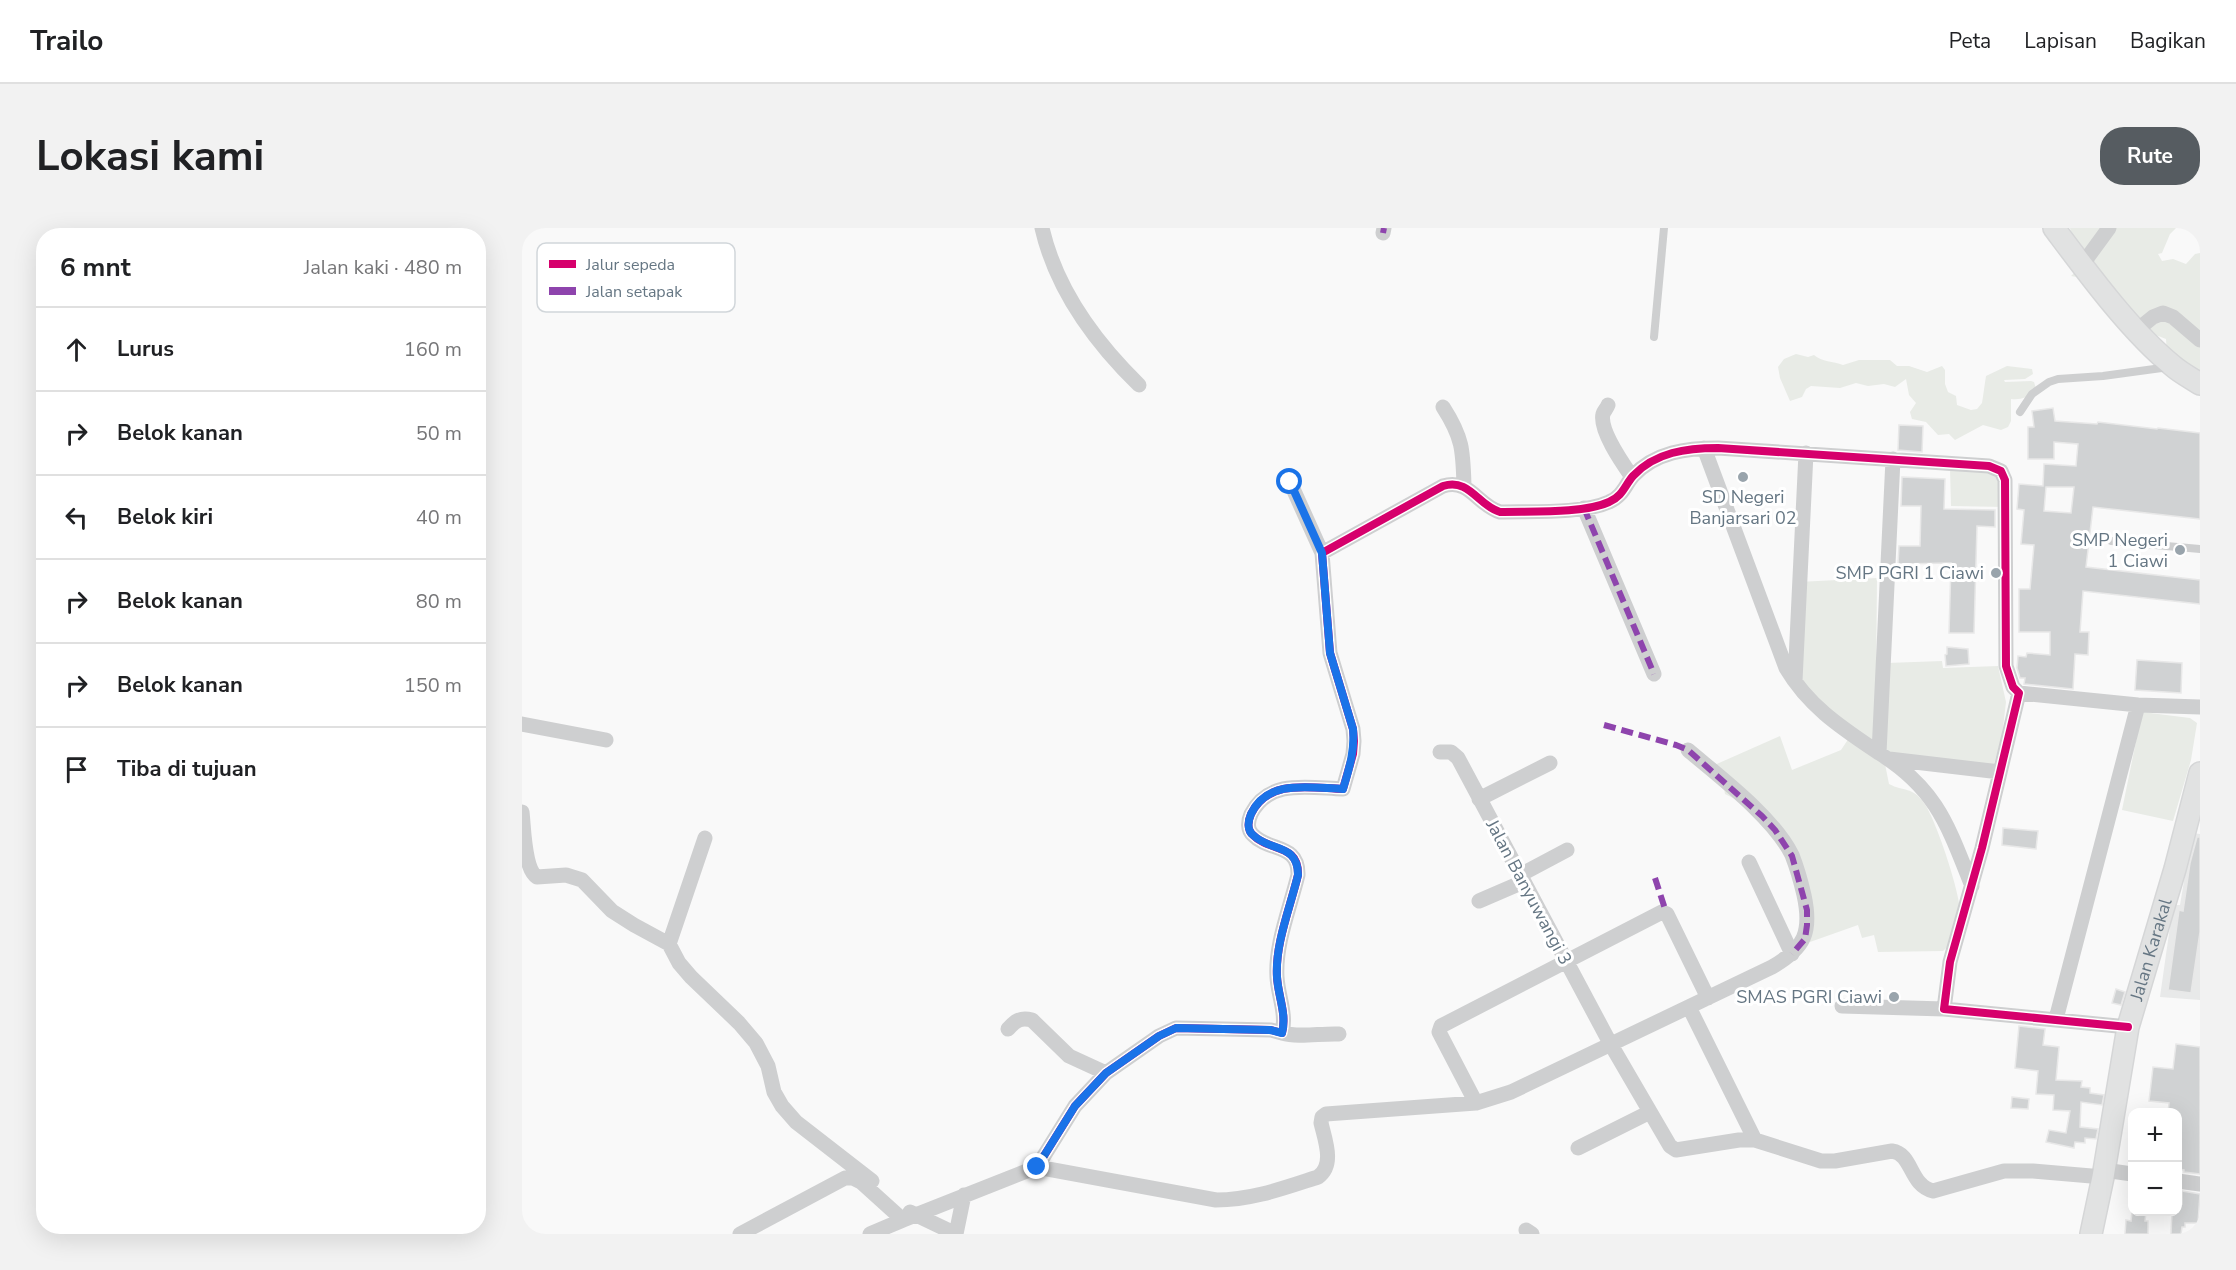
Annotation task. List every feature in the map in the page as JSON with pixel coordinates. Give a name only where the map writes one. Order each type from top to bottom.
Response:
[{"type":"main road","points":[[2054,228],[2082,265],[2138,330],[2174,366],[2200,384]]},
{"type":"main road","name":"Jalan Karakal","points":[[2091,1234],[2104,1174],[2128,1027],[2175,869],[2200,773]]},
{"type":"street","points":[[1042,228],[1068,297],[1089,329],[1116,363],[1139,385]]},
{"type":"street","points":[[2082,265],[2109,228]]},
{"type":"street","points":[[2138,330],[2153,317],[2163,313],[2173,317],[2200,340]]},
{"type":"street","points":[[1608,405],[1603,415],[1603,424],[1617,455],[1632,477]]},
{"type":"street","points":[[1443,408],[1460,436],[1463,450],[1464,486]]},
{"type":"street","points":[[1704,448],[1778,650],[1795,682],[1815,706],[1884,756],[1923,789],[1938,808],[1972,886]]},
{"type":"street","points":[[1322,553],[1443,486],[1457,484],[1464,486],[1492,510],[1500,512],[1584,508],[1607,503],[1614,499],[1621,494],[1632,477],[1656,458],[1704,448],[1995,467],[2004,474],[2006,666],[2013,687],[2019,693],[2138,705],[2200,706]]},
{"type":"street","points":[[1795,682],[1806,453]]},
{"type":"street","points":[[1884,756],[1893,459]]},
{"type":"street","points":[[1282,1033],[1285,1023],[1277,978],[1278,954],[1298,875],[1298,866],[1294,858],[1285,850],[1259,840],[1251,834],[1248,826],[1249,817],[1257,803],[1271,792],[1286,787],[1343,789],[1353,754],[1353,729],[1330,653],[1322,553],[1290,482]]},
{"type":"street","points":[[1584,508],[1654,674]]},
{"type":"street","points":[[1944,1009],[1950,962],[1972,886],[2019,693]]},
{"type":"street","points":[[2056,1019],[2138,705]]},
{"type":"street","points":[[522,724],[606,740]]},
{"type":"street","points":[[870,1234],[1037,1167],[1216,1200],[1239,1200],[1282,1189],[1324,1173],[1328,1165],[1322,1117],[1326,1114],[1476,1103],[1511,1092],[1772,967],[1792,954],[1805,939],[1807,910],[1792,856],[1784,842],[1762,816],[1688,750]]},
{"type":"street","name":"Jalan Banyuwangi 3","points":[[1440,752],[1451,752],[1458,758],[1610,1043],[1666,1142],[1676,1150],[1728,1141],[1755,1140]]},
{"type":"street","points":[[1884,756],[2000,772]]},
{"type":"street","points":[[1479,799],[1550,763]]},
{"type":"street","points":[[522,813],[528,859],[533,874],[537,877],[566,875],[582,880],[612,910],[669,944],[685,970],[756,1043],[768,1066],[777,1099],[796,1122],[908,1217]]},
{"type":"street","points":[[669,944],[705,838]]},
{"type":"street","points":[[1479,901],[1522,879],[1567,850]]},
{"type":"street","points":[[1749,862],[1792,954]]},
{"type":"street","points":[[1476,1103],[1439,1029],[1662,912],[1666,912],[1708,998]]},
{"type":"street","points":[[1842,1006],[1944,1009],[2128,1027]]},
{"type":"street","points":[[1689,1007],[1755,1140],[1821,1161],[1899,1152],[1904,1156],[1919,1183],[1925,1189],[1933,1191],[2004,1171],[2128,1174]]},
{"type":"street","points":[[1008,1029],[1015,1021],[1024,1018],[1032,1020],[1069,1056],[1106,1073]]},
{"type":"street","points":[[1037,1167],[1075,1106],[1106,1073],[1159,1036],[1176,1028],[1270,1030],[1291,1036],[1316,1033],[1339,1034]]},
{"type":"street","points":[[1578,1148],[1650,1112]]},
{"type":"street","points":[[741,1234],[845,1178],[853,1178],[861,1182],[908,1217],[956,1234],[964,1195]]},
{"type":"street","points":[[2182,1182],[2200,1184]]},
{"type":"lane","points":[[1654,337],[1664,228]]},
{"type":"lane","points":[[2020,412],[2040,386],[2058,379],[2103,376],[2174,366]]},
{"type":"lane","points":[[2111,541],[2200,549]]},
{"type":"shaded area","points":[[2070,228],[2176,228],[2170,234],[2162,253],[2158,254],[2162,261],[2173,259],[2186,264],[2195,254],[2200,253],[2200,376],[2167,354],[2166,339],[2151,333],[2142,326],[2127,303],[2113,301],[2083,278],[2071,276],[2082,265]]},
{"type":"shaded area","points":[[1796,354],[1808,357],[1814,355],[1843,365],[1859,360],[1890,360],[1897,366],[1909,366],[1927,372],[1942,366],[1945,370],[1945,384],[1948,392],[1956,396],[1957,405],[1971,410],[1977,409],[1982,403],[1986,376],[2007,366],[2032,369],[2033,374],[2025,379],[2004,380],[2005,382],[2031,381],[2034,382],[2036,389],[2025,397],[2011,399],[2011,421],[2008,427],[2001,430],[1983,425],[1955,440],[1949,434],[1938,435],[1926,422],[1912,419],[1910,412],[1916,403],[1909,395],[1906,379],[1895,387],[1884,384],[1868,386],[1856,383],[1840,388],[1811,386],[1806,389],[1802,397],[1790,401],[1778,367],[1784,359]]},
{"type":"shaded area","points":[[1950,469],[1995,471],[2005,507],[1951,506]]},
{"type":"shaded area","points":[[1877,578],[1876,681],[1887,663],[1942,661],[1943,668],[1998,666],[2006,702],[2002,736],[1994,764],[1885,764],[1889,784],[1916,794],[1924,803],[1935,824],[1947,857],[1957,891],[1960,914],[1953,939],[1943,951],[1878,952],[1874,935],[1862,938],[1858,925],[1810,942],[1809,915],[1799,863],[1749,806],[1725,794],[1723,783],[1710,767],[1780,736],[1792,770],[1841,750],[1851,735],[1794,687],[1798,582]]},
{"type":"shaded area","points":[[2142,712],[2190,718],[2197,723],[2191,760],[2173,821],[2122,810]]},
{"type":"shaded area","points":[[2192,833],[2200,834],[2200,1000],[2160,997],[2173,905],[2180,905]]},
{"type":"building","points":[[2053,408],[2055,421],[2097,424],[2098,422],[2200,433],[2200,519],[2093,507],[2086,567],[2200,580],[2200,604],[2083,591],[2080,632],[2089,632],[2088,655],[2075,654],[2073,689],[2024,684],[2025,678],[2020,678],[2017,668],[2018,656],[2026,657],[2027,653],[2050,655],[2050,632],[2019,632],[2019,589],[2030,589],[2034,545],[2021,544],[2024,510],[2017,509],[2019,484],[2043,486],[2044,464],[2076,466],[2078,444],[2054,442],[2054,459],[2028,459],[2028,427],[2034,427],[2032,411]],"holes":[[[2046,487],[2074,487],[2071,513],[2044,511]]]},
{"type":"building","points":[[1899,425],[1923,426],[1922,452],[1898,450]]},
{"type":"building","points":[[1902,477],[1945,479],[1944,509],[1995,510],[1995,527],[1977,526],[1974,633],[1949,633],[1951,563],[1898,564],[1899,546],[1920,546],[1921,506],[1901,506]]},
{"type":"building","points":[[1947,647],[1968,649],[1969,664],[1946,666]]},
{"type":"building","points":[[2137,660],[2182,663],[2181,693],[2135,690]]},
{"type":"building","points":[[2003,828],[2038,831],[2036,849],[2002,845]]},
{"type":"building","points":[[2197,837],[2200,837],[2200,932],[2191,993],[2168,990],[2179,910],[2183,911],[2190,863]]},
{"type":"building","points":[[2116,989],[2125,992],[2121,1005],[2112,1003]]},
{"type":"building","points":[[2019,1026],[2045,1029],[2043,1045],[2059,1047],[2056,1080],[2082,1081],[2081,1087],[2090,1088],[2090,1093],[2104,1095],[2102,1105],[2081,1102],[2080,1127],[2098,1129],[2096,1139],[2085,1138],[2085,1143],[2075,1142],[2074,1148],[2046,1142],[2049,1130],[2066,1133],[2070,1111],[2053,1110],[2054,1095],[2036,1094],[2038,1071],[2015,1068]]},
{"type":"building","points":[[2176,1044],[2200,1047],[2200,1174],[2184,1172],[2182,1170],[2182,1108],[2168,1108],[2169,1103],[2149,1101],[2153,1067],[2173,1069]]},
{"type":"building","points":[[2012,1097],[2029,1099],[2028,1109],[2011,1108]]},
{"type":"building","points":[[2182,1191],[2200,1194],[2198,1223],[2185,1223],[2181,1234],[2171,1234],[2172,1216],[2182,1216]]},
{"type":"building","points":[[2132,1216],[2146,1216],[2148,1234],[2125,1234],[2126,1220],[2131,1221]]},
{"type":"marked path","points":[[1383,233],[1384,228]]},
{"type":"marked path","points":[[1584,508],[1654,674]]},
{"type":"marked path","points":[[1604,725],[1688,750],[1775,830],[1792,856],[1807,910],[1805,939],[1792,954]]},
{"type":"marked path","points":[[1655,878],[1666,912]]},
{"type":"cycle path","points":[[1037,1167],[1075,1106],[1106,1073],[1159,1036],[1176,1028],[1271,1030],[1282,1033],[1282,1005],[1277,977],[1278,952],[1298,875],[1297,865],[1288,853],[1253,835],[1249,822],[1251,814],[1259,803],[1268,795],[1279,790],[1304,787],[1343,789],[1353,754],[1353,729],[1330,653],[1322,553],[1443,486],[1452,485],[1467,489],[1492,509],[1500,512],[1585,508],[1614,500],[1633,476],[1651,462],[1672,453],[1695,449],[1718,448],[1989,466],[2001,471],[2005,480],[2006,666],[2013,687],[2019,693],[1982,848],[1950,962],[1944,1009],[2128,1027]]},
{"type":"place","name":"SD Negeri Banjarsari 02","points":[[1743,477]]},
{"type":"place","name":"SMP Negeri 1 Ciawi","points":[[2180,550]]},
{"type":"place","name":"SMP PGRI 1 Ciawi","points":[[1996,573]]},
{"type":"place","name":"SMAS PGRI Ciawi","points":[[1894,997]]},
{"type":"route","points":[[1037,1167],[1075,1106],[1106,1073],[1159,1036],[1176,1028],[1270,1030],[1282,1033],[1285,1023],[1277,978],[1278,954],[1298,875],[1298,866],[1294,858],[1285,850],[1259,840],[1251,834],[1248,826],[1249,817],[1257,803],[1271,792],[1286,787],[1343,789],[1353,754],[1354,741],[1353,729],[1330,653],[1322,553],[1290,482]]}]
